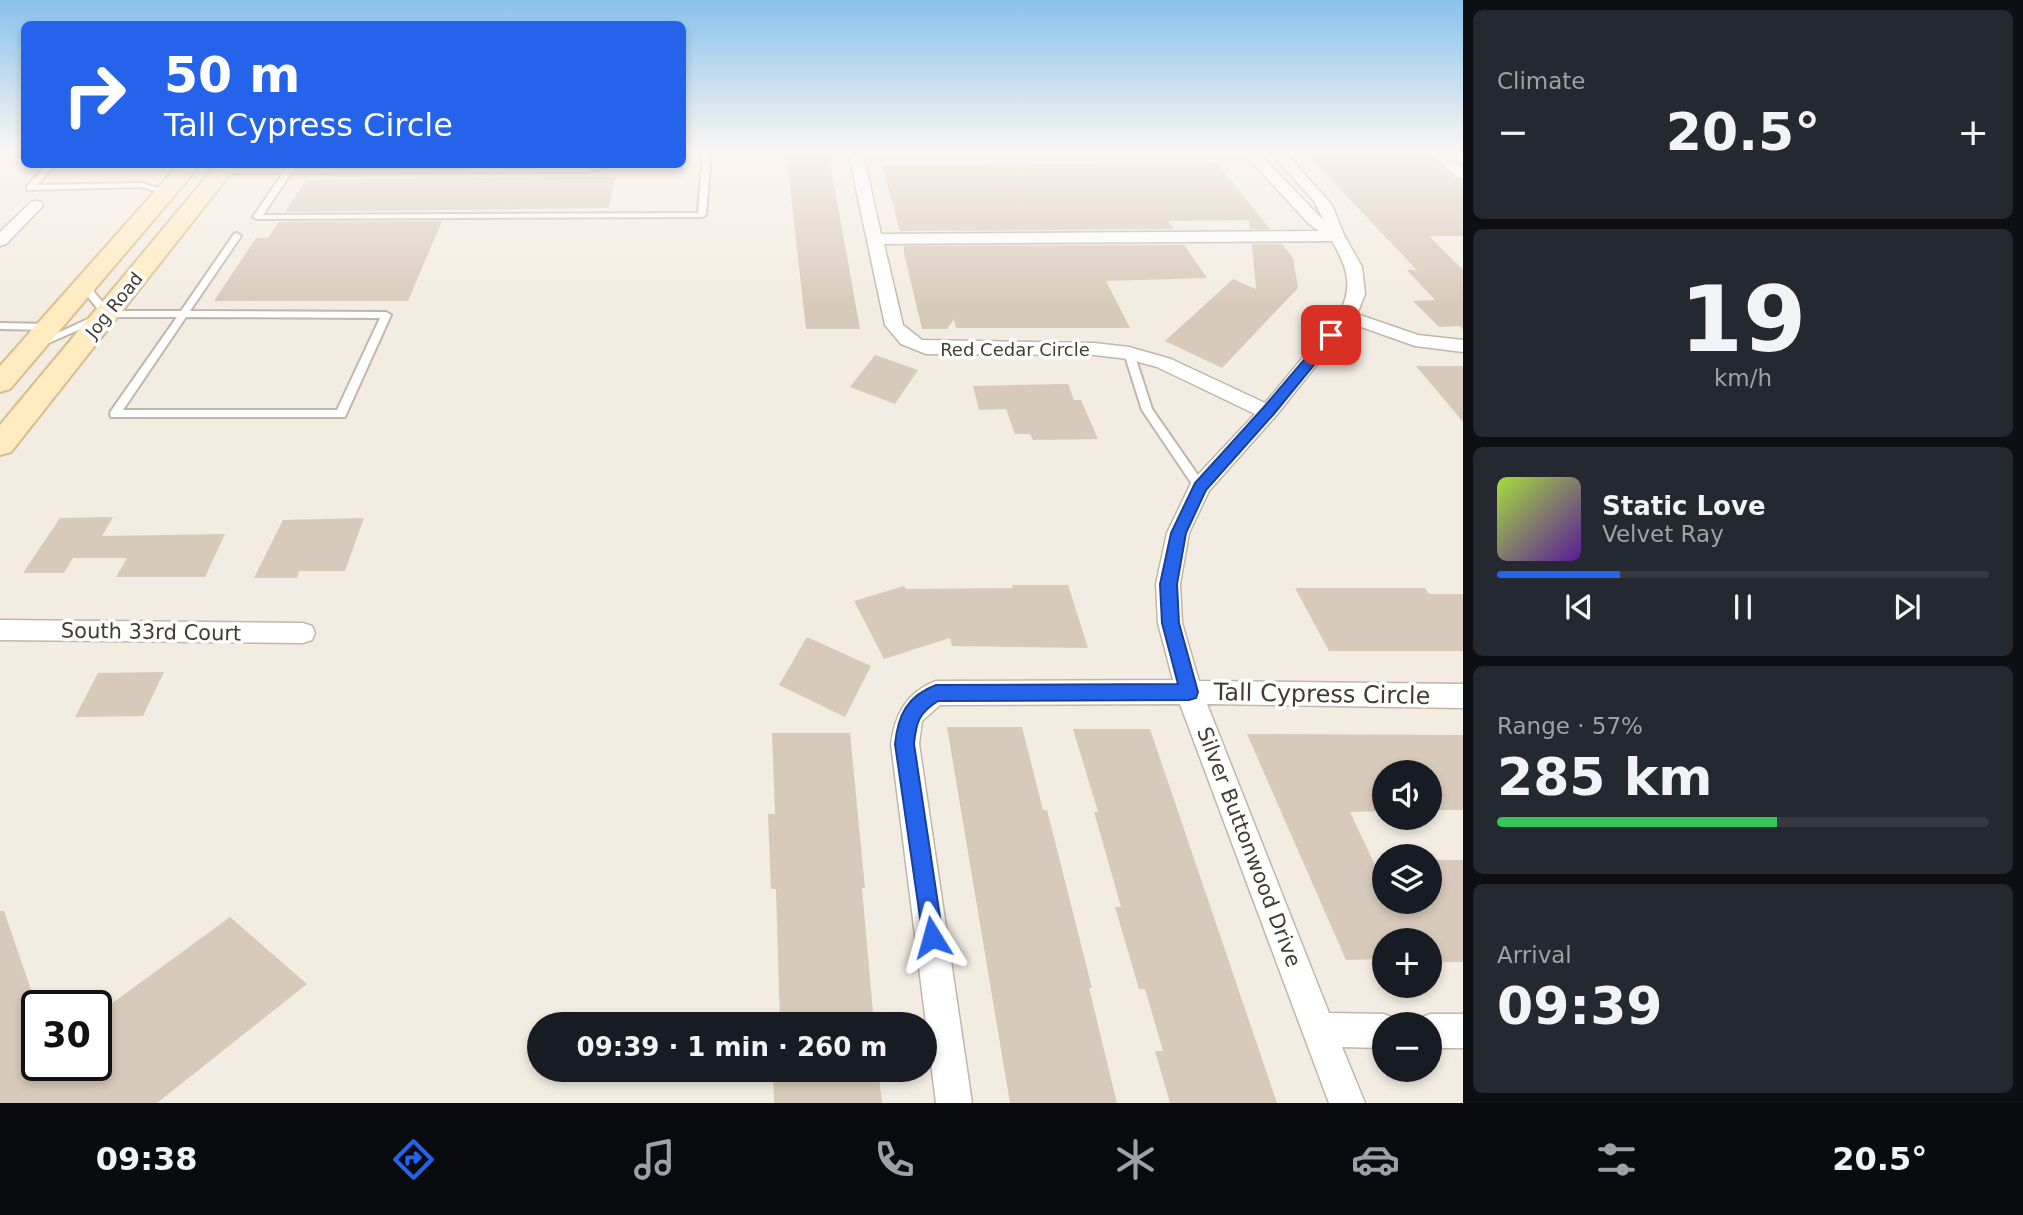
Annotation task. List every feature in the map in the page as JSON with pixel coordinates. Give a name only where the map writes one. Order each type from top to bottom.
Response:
[{"type":"main road","name":"Jog Road","points":[[0,383],[158,202]]},
{"type":"main road","name":"Jog Road","points":[[0,445],[198,202]]},
{"type":"street","name":"Red Cedar Circle","points":[[866,202],[894,325],[900,335],[911,343],[926,348],[1094,349],[1129,352],[1164,363],[1268,412]]},
{"type":"street","name":"Silver Buttonwood Drive","points":[[1297,202],[1314,221],[1336,236],[1349,253],[1359,286],[1355,301],[1347,316],[1268,412],[1200,487],[1178,533],[1168,584],[1170,623],[1189,692],[1348,1103]]},
{"type":"street","name":"Silver Buttonwood Drive","points":[[1321,202],[1328,210],[1336,236]]},
{"type":"street","points":[[0,241],[36,205]]},
{"type":"street","points":[[874,239],[1336,236]]},
{"type":"street","points":[[1347,316],[1415,340],[1463,346]]},
{"type":"street","name":"South 33rd Court","points":[[0,630],[303,634]]},
{"type":"street","name":"Tall Cypress Circle","points":[[954,1103],[905,744],[907,721],[917,704],[936,693],[1189,692],[1463,696]]},
{"type":"street","points":[[1319,1030],[1372,1031]]},
{"type":"street","points":[[1442,1031],[1463,1031]]},
{"type":"lane","points":[[267,202],[257,217],[702,215],[703,202]]},
{"type":"lane","points":[[29,350],[107,314],[186,314],[234,314],[386,315],[341,414],[115,414],[186,314],[237,236]]},
{"type":"lane","points":[[89,281],[89,292],[107,314]]},
{"type":"lane","points":[[0,326],[49,327]]},
{"type":"lane","points":[[1129,352],[1147,410],[1200,487]]},
{"type":"building","points":[[291,202],[610,202],[609,208],[285,212]]},
{"type":"building","points":[[792,202],[837,202],[860,329],[806,329]]},
{"type":"building","points":[[892,202],[1249,202],[1270,229],[1250,229],[1249,220],[1168,221],[1174,229],[900,231]]},
{"type":"building","points":[[1353,202],[1463,202],[1463,236],[1429,236],[1463,270],[1463,329],[1460,326],[1439,327],[1413,301],[1435,300],[1407,270],[1417,270]]},
{"type":"building","points":[[442,221],[408,301],[214,301],[256,238],[268,238],[279,222]]},
{"type":"building","points":[[1252,244],[1282,244],[1293,258],[1298,288],[1222,368],[1165,341],[1233,279],[1256,289]]},
{"type":"building","points":[[1184,245],[1207,278],[1106,281],[1130,328],[956,328],[954,319],[947,329],[922,329],[904,253],[904,246]]},
{"type":"building","points":[[875,355],[918,370],[895,404],[850,387]]},
{"type":"building","points":[[1416,366],[1463,366],[1463,422],[1443,398]]},
{"type":"building","points":[[1068,384],[1074,400],[1081,400],[1098,439],[1033,440],[1030,434],[1015,434],[1006,409],[979,410],[973,386]]},
{"type":"building","points":[[113,517],[102,536],[225,534],[205,577],[116,577],[127,558],[73,558],[64,573],[23,573],[60,518]]},
{"type":"building","points":[[364,518],[345,571],[299,571],[297,578],[254,578],[283,520]]},
{"type":"building","points":[[1012,585],[1068,585],[1088,648],[952,646],[950,638],[884,659],[854,601],[904,586],[906,589],[1013,588]]},
{"type":"building","points":[[1295,588],[1425,588],[1429,594],[1463,594],[1463,651],[1329,651]]},
{"type":"building","points":[[807,637],[871,666],[845,717],[779,685]]},
{"type":"building","points":[[164,672],[143,716],[75,717],[98,673]]},
{"type":"building","points":[[947,727],[1022,727],[1043,810],[1047,810],[1092,988],[1089,988],[1117,1103],[1010,1103]]},
{"type":"building","points":[[1073,729],[1150,729],[1277,1103],[1170,1103],[1155,1051],[1163,1051],[1145,989],[1139,989],[1115,907],[1121,907],[1094,812],[1098,812]]},
{"type":"building","points":[[772,733],[850,733],[865,888],[862,888],[873,1012],[780,1012],[776,889],[771,889],[768,814],[775,814]]},
{"type":"building","points":[[1247,734],[1463,735],[1463,810],[1442,810],[1442,760],[1372,760],[1372,811],[1350,812],[1372,859],[1372,914],[1442,914],[1442,860],[1463,860],[1463,962],[1443,962],[1442,928],[1372,928],[1372,959],[1346,960]]},
{"type":"building","points":[[0,911],[4,911],[31,990],[21,990],[21,1081],[112,1081],[112,1003],[230,917],[307,984],[157,1103],[0,1103]]},
{"type":"building","points":[[773,1082],[880,1082],[882,1103],[774,1103]]},
{"type":"route","points":[[932,937],[905,744],[907,721],[917,704],[936,693],[1189,692],[1170,623],[1168,584],[1178,533],[1200,487],[1268,412],[1331,335]]}]
